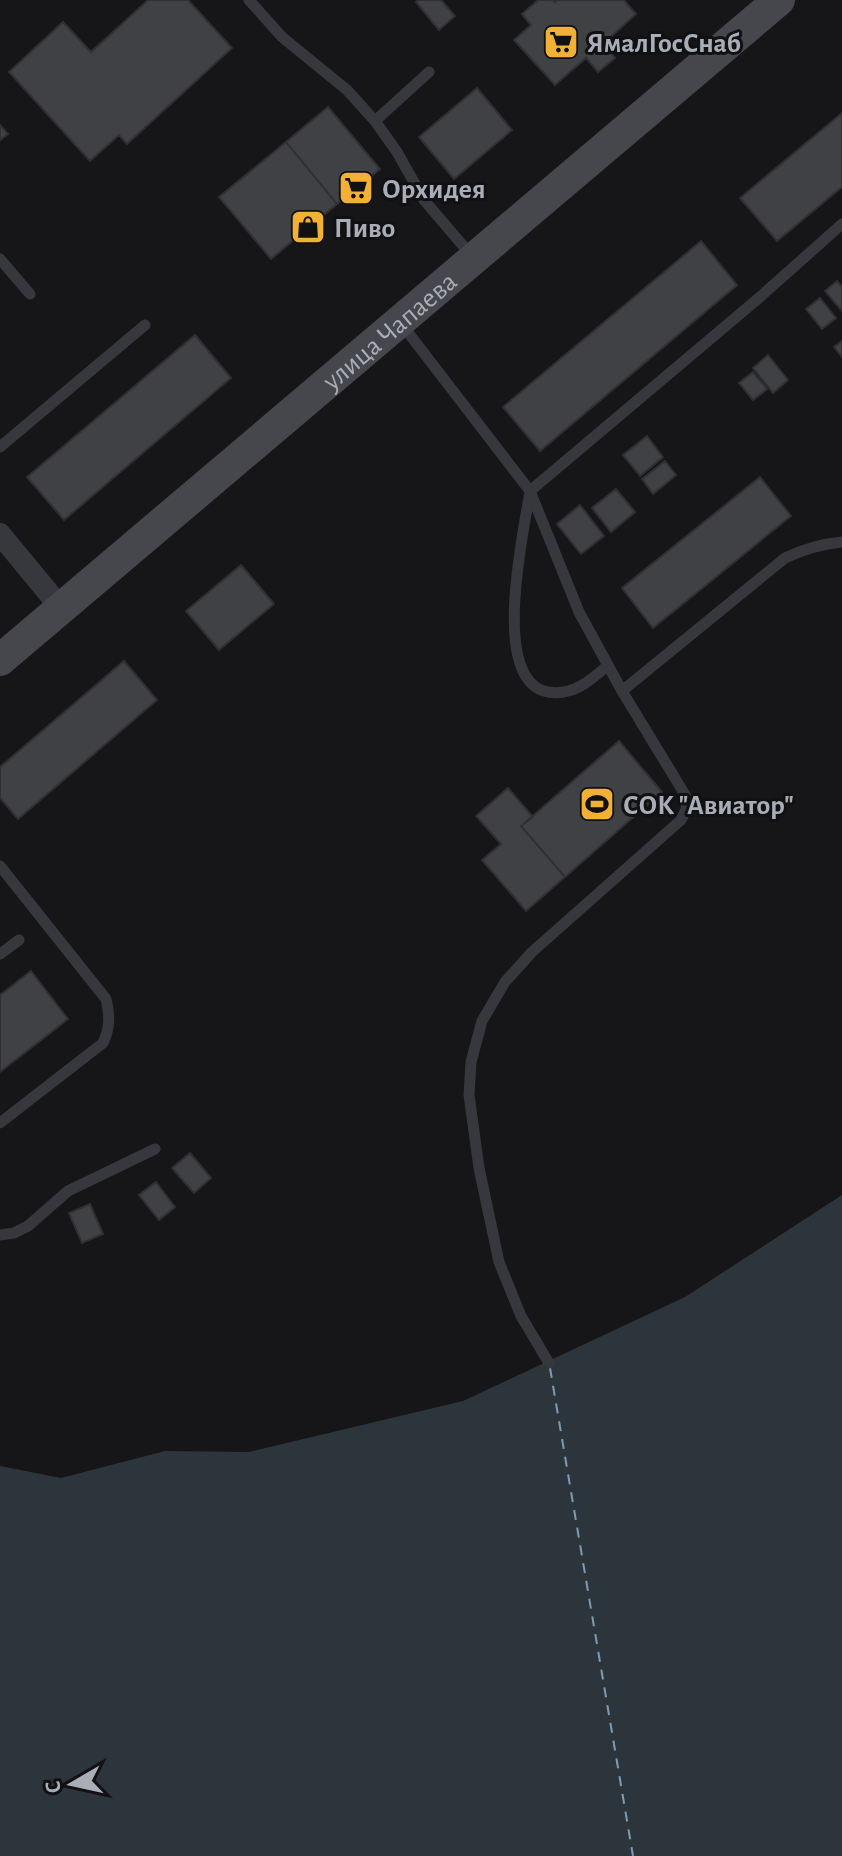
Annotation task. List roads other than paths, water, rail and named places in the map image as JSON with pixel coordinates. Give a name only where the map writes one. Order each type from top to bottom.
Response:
[{"type":"main road","name":"улица Чапаева","points":[[0,660],[779,0]]},
{"type":"street","points":[[0,534],[61,608]]},
{"type":"lane","points":[[249,0],[282,37],[347,90],[375,121],[424,200],[473,259]]},
{"type":"lane","points":[[375,121],[429,72]]},
{"type":"lane","points":[[607,666],[574,690],[558,693],[543,691],[531,683],[521,669],[513,623],[530,491],[842,224]]},
{"type":"lane","points":[[0,259],[30,294]]},
{"type":"lane","points":[[399,322],[530,491],[579,612],[607,666],[687,798],[681,820],[532,952],[505,982],[482,1021],[471,1062],[469,1095],[479,1168],[499,1262],[521,1316],[549,1363]]},
{"type":"lane","points":[[0,447],[145,325]]},
{"type":"lane","points":[[622,691],[785,558],[826,543],[842,542]]},
{"type":"lane","points":[[0,866],[106,999],[110,1013],[103,1043],[0,1123]]},
{"type":"lane","points":[[0,954],[19,940]]},
{"type":"lane","points":[[0,1235],[28,1226],[68,1191],[155,1149]]},
{"type":"place","name":"ЯмалГосСнаб","points":[[561,42]]},
{"type":"place","name":"Орхидея","points":[[356,188]]},
{"type":"place","name":"Пиво","points":[[308,227]]},
{"type":"place","name":"СОК \"Авиатор\"","points":[[597,804]]}]
